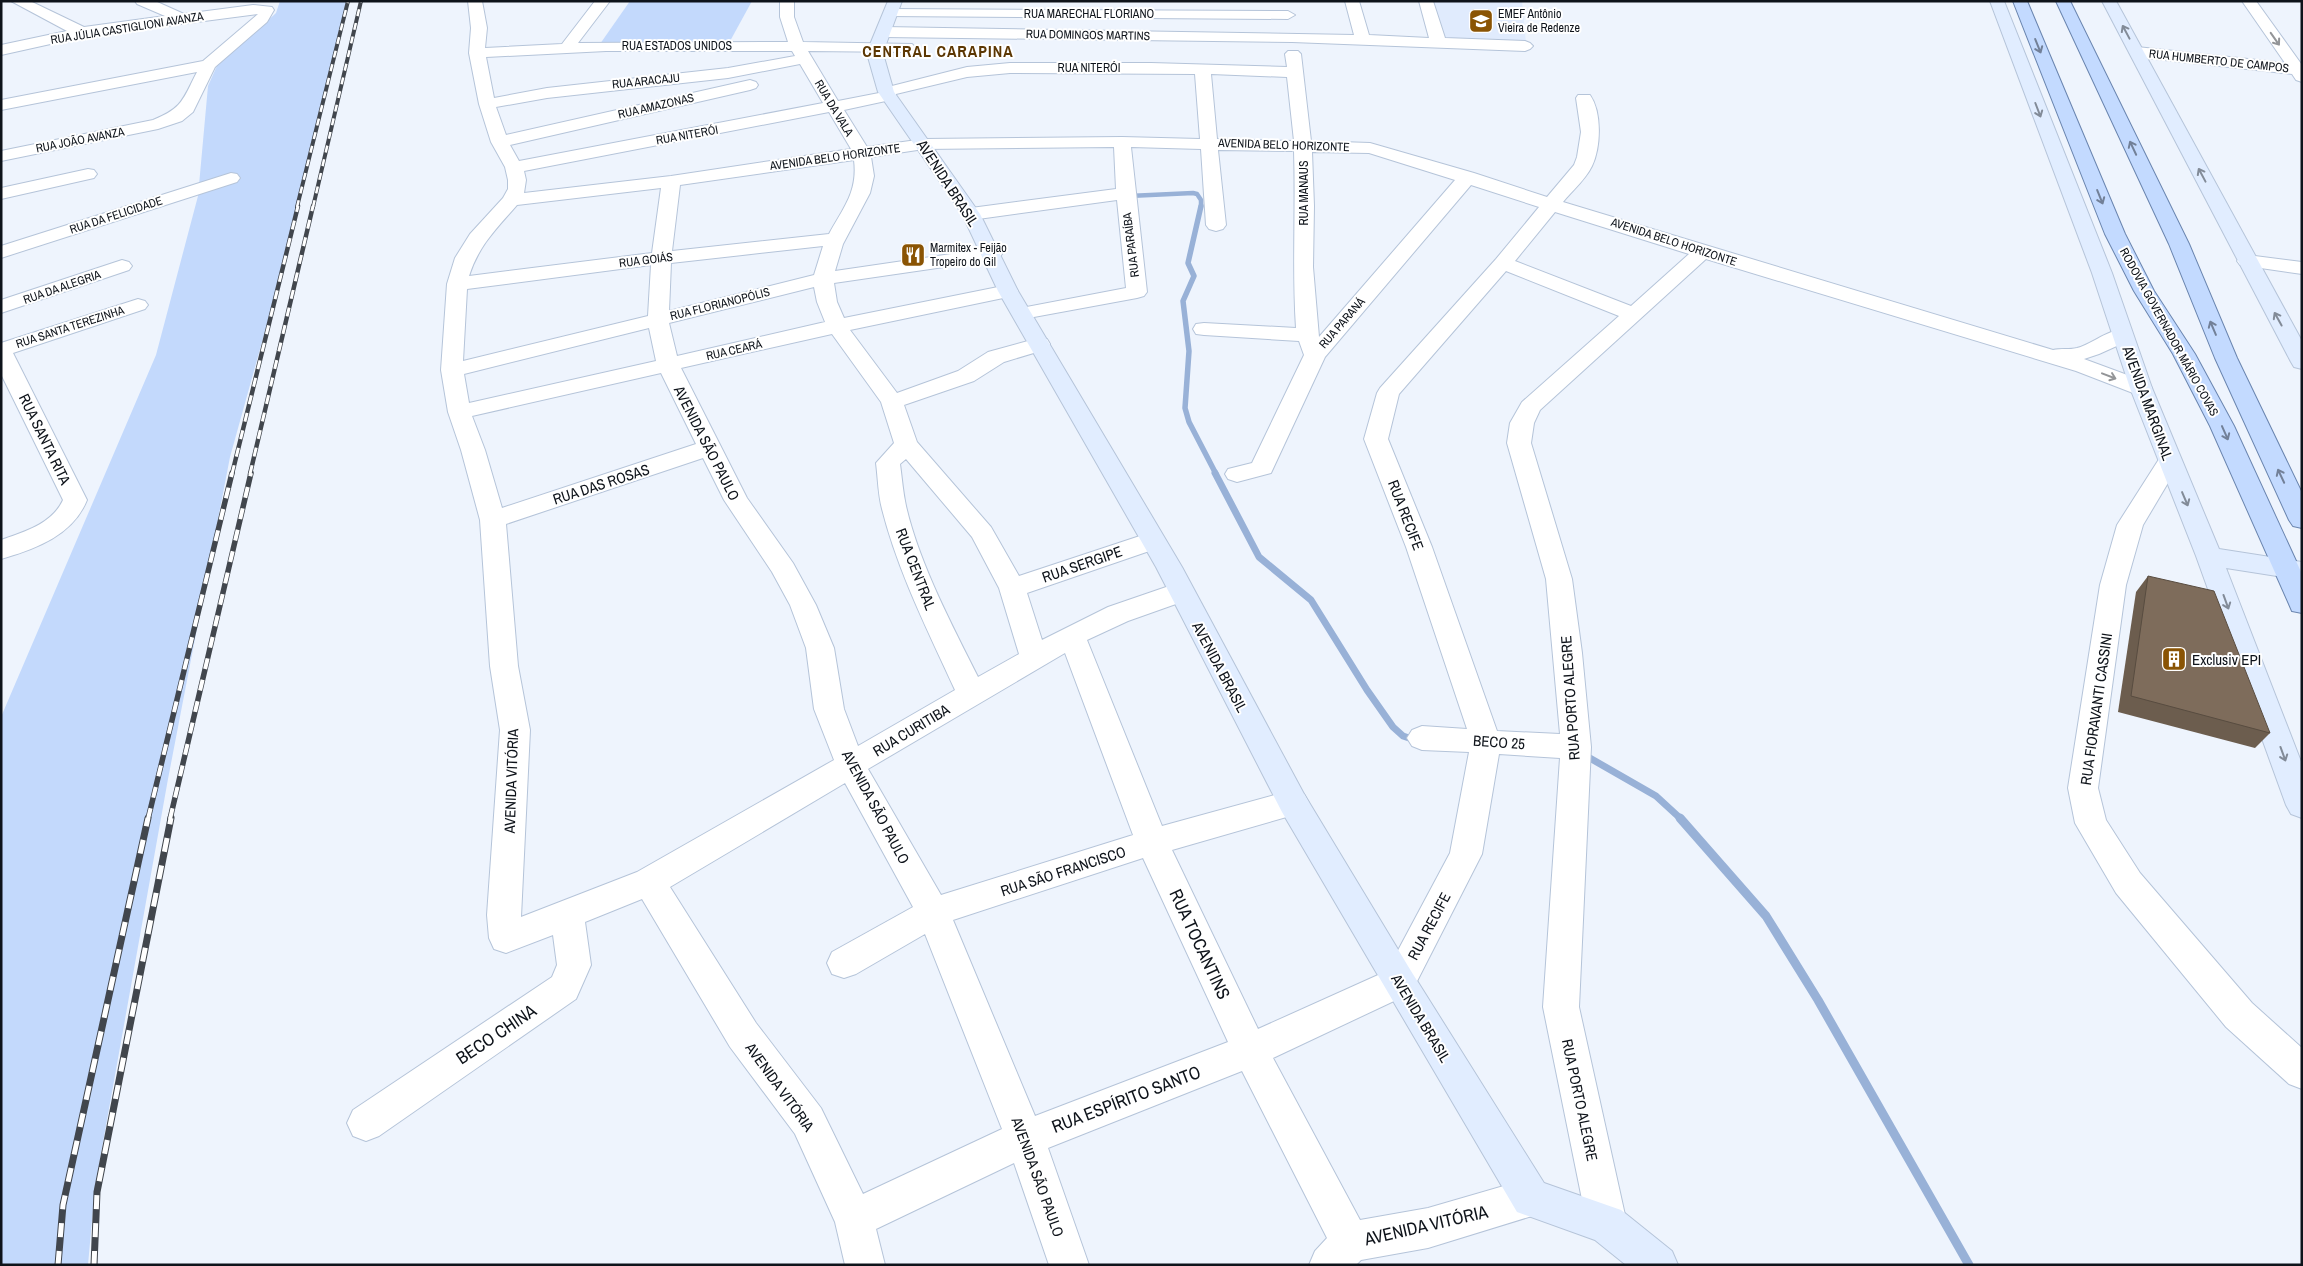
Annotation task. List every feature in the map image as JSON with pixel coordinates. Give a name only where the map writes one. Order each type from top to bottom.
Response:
[{"type":"main road","name":"RODOVIA GOVERNADOR MÁRIO COVAS","points":[[2020,1],[2115,234],[2144,291],[2184,354],[2222,426],[2293,569],[2302,604]]},
{"type":"main road","points":[[2063,1],[2179,244],[2226,358],[2302,520]]},
{"type":"street","points":[[9,14],[25,4],[51,1]]},
{"type":"street","points":[[142,1],[183,19]]},
{"type":"street","points":[[475,1],[479,28],[477,53],[487,104],[500,142],[514,167],[517,188],[511,200]]},
{"type":"street","points":[[567,47],[603,1]]},
{"type":"street","name":"RUA DA VALA","points":[[787,1],[787,17],[804,58],[862,154],[865,176],[864,184],[835,239],[823,280],[827,302],[837,326],[892,402],[906,444]]},
{"type":"street","points":[[1352,1],[1363,40]]},
{"type":"street","points":[[1426,1],[1438,42]]},
{"type":"street","name":"AVENIDA MARGINAL","points":[[1996,1],[2102,273],[2141,388],[2209,556],[2302,805]]},
{"type":"street","points":[[2109,1],[2302,362]]},
{"type":"street","points":[[2249,1],[2300,72]]},
{"type":"street","points":[[25,4],[82,32]]},
{"type":"street","name":"RUA MARECHAL FLORIANO","points":[[886,23],[1287,8]]},
{"type":"street","name":"RUA MANAUS","points":[[1287,8],[1292,38],[1303,146],[1305,206],[1303,267],[1311,345]]},
{"type":"street","name":"RUA JÚLIA CASTIGLIONI AVANZA","points":[[1,50],[82,32],[253,9],[267,10],[266,14],[208,65]]},
{"type":"street","points":[[886,23],[973,47]]},
{"type":"street","name":"RUA ESTADOS UNIDOS","points":[[477,53],[567,47],[804,58],[886,23]]},
{"type":"street","name":"RUA DOMINGOS MARTINS","points":[[886,23],[1525,46]]},
{"type":"street","name":"AVENIDA BRASIL","points":[[886,23],[876,57],[888,94],[971,214],[992,254],[1008,291],[1024,314],[1039,344],[1169,567],[1180,592],[1292,803],[1531,1198]]},
{"type":"street","name":"RUA HUMBERTO DE CAMPOS","points":[[2136,52],[2300,72]]},
{"type":"street","name":"RUA ARACAJU","points":[[487,104],[548,93],[728,73],[804,58]]},
{"type":"street","name":"RUA AMAZONAS","points":[[500,142],[731,90],[804,58]]},
{"type":"street","points":[[1,105],[208,65]]},
{"type":"street","name":"RUA JOÃO AVANZA","points":[[1,156],[158,124],[176,117],[187,108],[208,65]]},
{"type":"street","name":"RUA NITERÓI","points":[[514,167],[833,107],[967,72],[988,69],[1063,67],[1294,72]]},
{"type":"street","points":[[1204,70],[1216,225]]},
{"type":"street","name":"RUA RECIFE","points":[[1399,982],[1466,854],[1486,741],[1419,547],[1376,439],[1388,393],[1503,263],[1583,166],[1589,151],[1591,117],[1584,98]]},
{"type":"street","name":"AVENIDA BELO HORIZONTE","points":[[511,200],[671,181],[924,144],[1122,142],[1370,148],[2029,351]]},
{"type":"street","name":"RUA PARAÍBA","points":[[1024,314],[1137,292],[1131,226],[1124,194],[1122,142]]},
{"type":"street","points":[[1,194],[88,174]]},
{"type":"street","name":"RUA PARANÁ","points":[[1236,474],[1262,468],[1293,398],[1311,345],[1468,177]]},
{"type":"street","name":"RUA DA FELICIDADE","points":[[1,252],[231,178]]},
{"type":"street","name":"AVENIDA SÃO PAULO","points":[[671,181],[661,258],[658,319],[668,365],[736,500],[784,569],[803,605],[820,648],[829,708],[851,766],[933,912],[1025,1138],[1069,1265]]},
{"type":"street","points":[[971,214],[1124,194]]},
{"type":"street","name":"AVENIDA VITÓRIA","points":[[511,200],[477,238],[465,258],[458,284],[452,370],[459,412],[473,450],[493,520],[504,666],[515,730],[504,915],[506,938],[649,882],[743,1035],[808,1121],[854,1219],[865,1265]]},
{"type":"street","name":"RUA GOIÁS","points":[[458,284],[661,258],[835,239]]},
{"type":"street","name":"RUA PORTO ALEGRE","points":[[1606,1224],[1560,1007],[1576,747],[1568,653],[1559,579],[1519,443],[1522,423],[1530,407],[1703,252]]},
{"type":"street","name":"RUA FLORIANOPÓLIS","points":[[452,370],[823,280],[992,254]]},
{"type":"street","points":[[2247,261],[2302,268]]},
{"type":"street","points":[[1503,263],[1633,314]]},
{"type":"street","name":"RUA DA ALEGRIA","points":[[1,307],[122,266]]},
{"type":"street","name":"RUA CEARÁ","points":[[459,412],[837,326],[1008,291]]},
{"type":"street","name":"RUA SANTA TEREZINHA","points":[[1,350],[138,305]]},
{"type":"street","points":[[1204,329],[1311,345]]},
{"type":"street","points":[[2029,351],[2067,356],[2091,351],[2122,335]]},
{"type":"street","points":[[892,402],[966,376],[996,357],[1039,344]]},
{"type":"street","name":"RUA SANTA RITA","points":[[1,350],[75,500],[72,511],[60,522],[44,532],[1,550]]},
{"type":"street","points":[[2029,351],[2084,366],[2141,388]]},
{"type":"street","points":[[906,444],[982,533],[1012,588],[1034,658]]},
{"type":"street","name":"RUA CENTRAL","points":[[906,444],[888,464],[894,507],[907,548],[930,608],[971,694]]},
{"type":"street","name":"RUA DAS ROSAS","points":[[493,520],[709,448]]},
{"type":"street","name":"RUA FIORAVANTI CASSINI","points":[[2169,461],[2130,525],[2113,585],[2084,788],[2091,824],[2128,883],[2239,1015],[2302,1072]]},
{"type":"street","name":"RUA SERGIPE","points":[[1012,588],[1152,540]]},
{"type":"street","points":[[2209,556],[2293,569]]},
{"type":"street","name":"RUA CURITIBA","points":[[649,882],[1072,636],[1118,614],[1180,592]]},
{"type":"street","name":"RUA TOCANTINS","points":[[1072,636],[1152,842],[1250,1051],[1340,1254]]},
{"type":"street","name":"BECO 25","points":[[1422,738],[1576,747]]},
{"type":"street","name":"RUA SÃO FRANCISCO","points":[[844,963],[933,912],[1152,842],[1292,803]]},
{"type":"street","name":"BECO CHINA","points":[[366,1124],[564,988],[574,965],[567,914]]},
{"type":"street","name":"RUA ESPÍRITO SANTO","points":[[854,1219],[1025,1138],[1250,1051],[1399,982]]},
{"type":"street","points":[[1531,1198],[1606,1224],[1658,1265]]},
{"type":"street","name":"AVENIDA VITÓRIA","points":[[1340,1254],[1531,1198]]},
{"type":"shaded area","points":[[280,1],[350,1],[327,83],[284,263],[230,457],[168,779],[95,1187],[88,1265],[1,1265],[1,717],[156,355],[198,196],[208,86],[220,59],[252,35],[276,13]]},
{"type":"shaded area","points":[[630,1],[752,1],[729,43],[600,44]]},
{"type":"shaded area","name":"EMEF Antônio Vieira de Redenze","points":[[1432,1],[1522,1],[1526,43],[1446,40]]},
{"type":"building","name":"Exclusiv EPI","points":[[2148,576],[2214,591],[2270,733],[2131,696]]},
{"type":"waterway","points":[[1129,196],[1193,193],[1197,194],[1201,200],[1201,206]]},
{"type":"waterway","points":[[1201,206],[1188,263],[1194,276],[1183,301],[1189,351],[1185,408],[1189,422],[1216,474]]},
{"type":"waterway","points":[[1215,473],[1259,557],[1311,600],[1367,690],[1393,727],[1403,736],[1415,740]]},
{"type":"waterway","points":[[1588,757],[1656,796],[1680,818]]},
{"type":"waterway","points":[[1680,818],[1766,916],[1818,1000],[1969,1265]]},
{"type":"railway","points":[[297,207],[348,1]]},
{"type":"railway","points":[[313,207],[361,1]]},
{"type":"railway","points":[[232,474],[298,206]]},
{"type":"railway","points":[[250,474],[313,206]]},
{"type":"railway","points":[[148,819],[232,473]]},
{"type":"railway","points":[[170,819],[251,473]]},
{"type":"railway","points":[[58,1265],[63,1205],[148,818]]},
{"type":"railway","points":[[94,1265],[97,1192],[171,818]]},
{"type":"place","name":"EMEF Antônio Vieira de Redenze","points":[[1481,21]]},
{"type":"place","name":"Marmitex - Feijão Tropeiro do Gil","points":[[913,255]]},
{"type":"place","name":"Exclusiv EPI","points":[[2174,659]]},
{"type":"district","name":"CENTRAL CARAPINA","points":[[938,51]]}]
